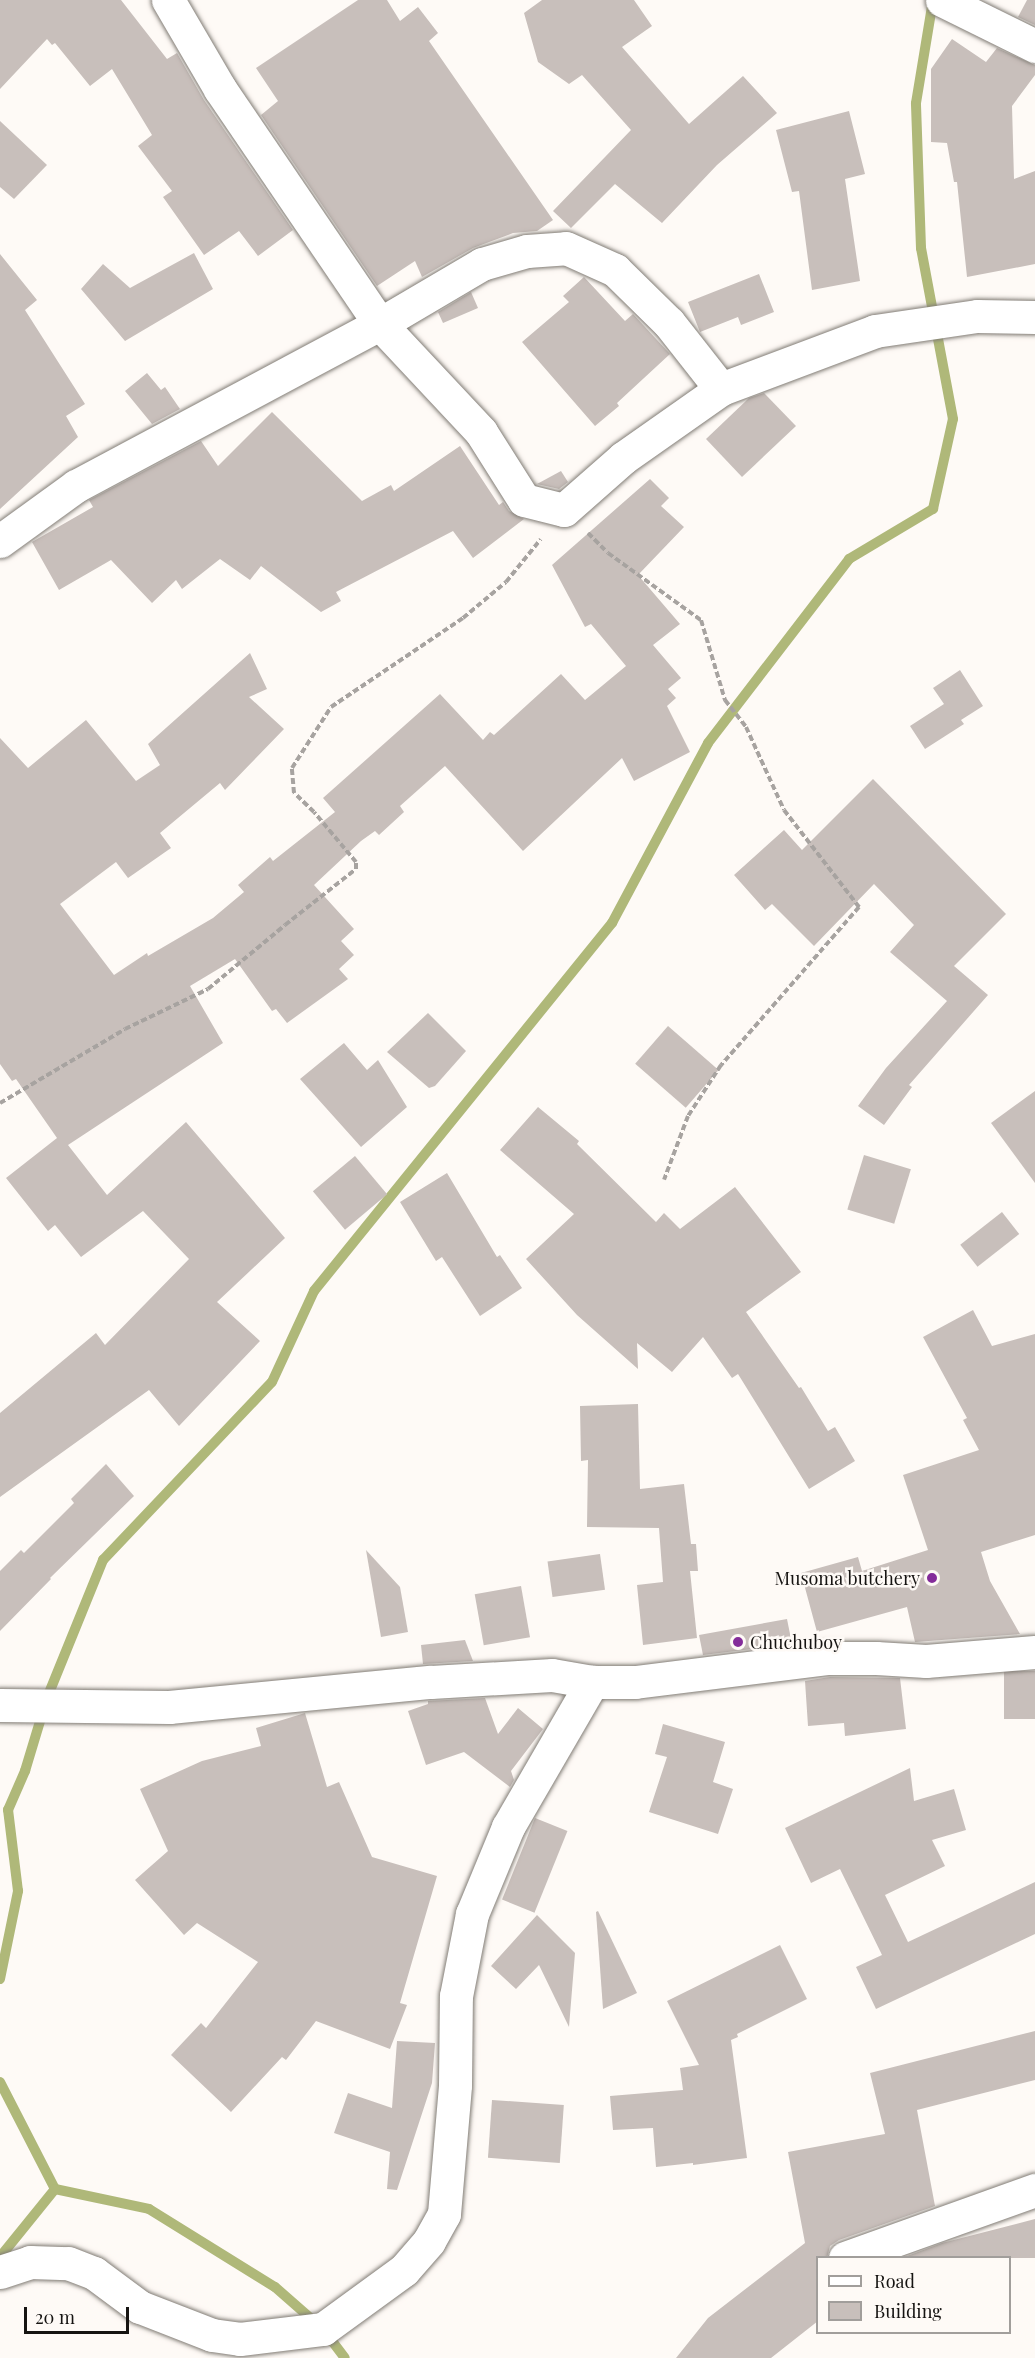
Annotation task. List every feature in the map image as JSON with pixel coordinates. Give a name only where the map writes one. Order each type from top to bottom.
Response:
[{"type":"street","points":[[168,0],[220,89],[380,324],[481,432],[524,500],[564,510],[623,458],[722,389],[874,332],[977,316],[1035,316]]},
{"type":"street","points":[[942,0],[1035,46]]},
{"type":"street","points":[[0,541],[76,486],[380,324],[482,264],[527,251],[566,248],[615,270],[669,323],[722,389]]},
{"type":"street","points":[[0,1704],[169,1707],[431,1682],[541,1675],[592,1682],[635,1682],[829,1658],[926,1661],[1035,1652]]},
{"type":"street","points":[[0,2272],[30,2262],[68,2263],[94,2273],[140,2307],[212,2335],[266,2348],[323,2329],[404,2270],[429,2241],[444,2214],[455,2085],[456,1996],[472,1914],[508,1827],[592,1682]]},
{"type":"street","points":[[851,2256],[1035,2190]]},
{"type":"path","points":[[0,1103],[124,1029],[208,989],[356,869],[356,862],[314,812],[294,793],[292,768],[331,707],[463,618],[506,582],[564,510],[608,553],[701,620],[726,700],[746,727],[784,810],[860,907],[721,1065],[688,1116],[664,1180]]},
{"type":"building","points":[[0,0],[121,0],[167,59],[177,53],[204,100],[293,230],[258,256],[239,231],[204,255],[163,197],[172,191],[138,146],[152,135],[112,69],[90,86],[55,43],[52,45],[47,39],[0,89]]},
{"type":"building","points":[[358,0],[387,0],[400,21],[418,7],[438,33],[429,41],[553,220],[537,231],[513,233],[473,248],[422,277],[415,261],[377,286],[261,115],[278,101],[256,68]]},
{"type":"building","points":[[542,0],[634,0],[652,26],[622,47],[689,124],[743,76],[777,113],[717,165],[662,223],[615,184],[571,228],[553,211],[631,130],[582,75],[569,84],[538,62],[524,13]]},
{"type":"building","points":[[1027,0],[1035,0],[1035,25],[1018,17]]},
{"type":"building","points":[[952,39],[986,62],[997,48],[1035,65],[1035,75],[1012,106],[1014,179],[1035,171],[1035,264],[967,277],[957,182],[954,182],[947,143],[931,142],[931,69]]},
{"type":"building","points":[[849,111],[865,174],[845,179],[860,281],[812,290],[799,191],[792,192],[776,130]]},
{"type":"building","points":[[0,121],[47,165],[14,199],[0,187]]},
{"type":"building","points":[[194,253],[213,289],[125,341],[81,289],[103,264],[130,288]]},
{"type":"building","points":[[0,254],[37,300],[25,310],[85,404],[66,416],[78,437],[0,509]]},
{"type":"building","points":[[759,274],[774,312],[741,325],[738,317],[700,332],[688,302]]},
{"type":"building","points":[[584,277],[625,321],[633,314],[670,354],[617,403],[619,406],[595,426],[522,342],[569,302],[563,296]]},
{"type":"building","points":[[471,292],[478,308],[443,323],[438,312]]},
{"type":"building","points":[[147,373],[161,390],[165,387],[180,409],[152,424],[125,391]]},
{"type":"building","points":[[764,393],[796,426],[742,477],[706,439],[749,398]]},
{"type":"building","points":[[272,412],[362,501],[391,485],[394,491],[460,446],[499,505],[503,502],[509,511],[524,519],[473,558],[453,531],[336,592],[341,601],[321,612],[261,566],[250,580],[220,559],[182,589],[176,580],[152,603],[111,560],[59,590],[32,542],[93,507],[89,500],[201,441],[218,466]]},
{"type":"building","points":[[561,471],[568,482],[559,489],[537,484]]},
{"type":"building","points":[[650,479],[669,498],[661,506],[684,527],[638,575],[680,624],[653,645],[681,678],[668,689],[676,698],[667,706],[690,752],[634,781],[622,758],[523,851],[445,766],[400,806],[404,812],[379,835],[375,831],[361,841],[314,885],[354,929],[341,941],[354,955],[339,969],[348,979],[287,1023],[276,1009],[272,1011],[235,959],[190,986],[223,1043],[68,1145],[107,1195],[186,1122],[285,1238],[217,1302],[260,1341],[179,1426],[149,1390],[0,1497],[0,1413],[96,1333],[105,1345],[189,1259],[143,1211],[81,1257],[55,1225],[48,1231],[6,1178],[57,1138],[16,1079],[12,1081],[0,1064],[0,738],[28,768],[86,720],[136,781],[160,765],[148,744],[250,653],[267,689],[249,697],[284,729],[225,790],[220,783],[160,833],[171,848],[128,878],[116,862],[60,904],[114,975],[147,953],[148,956],[213,918],[244,892],[238,885],[270,857],[273,861],[335,812],[323,798],[440,694],[483,740],[490,732],[494,735],[561,674],[585,700],[626,666],[591,624],[585,627],[552,565]]},
{"type":"building","points":[[960,670],[983,706],[961,720],[964,724],[925,749],[910,726],[944,704],[933,688]]},
{"type":"building","points":[[873,779],[1006,914],[954,966],[988,995],[909,1085],[912,1087],[884,1125],[858,1106],[886,1068],[947,1001],[890,952],[914,925],[874,884],[814,946],[772,904],[765,910],[734,875],[784,830],[802,850]]},
{"type":"building","points":[[428,1013],[466,1051],[435,1086],[429,1088],[387,1052]]},
{"type":"building","points":[[668,1026],[719,1070],[686,1108],[635,1064]]},
{"type":"building","points":[[344,1043],[367,1070],[378,1060],[407,1107],[361,1147],[300,1079]]},
{"type":"building","points":[[1035,1091],[1035,1183],[991,1123]]},
{"type":"building","points":[[538,1107],[579,1141],[577,1144],[656,1222],[664,1213],[680,1229],[735,1187],[801,1272],[746,1312],[799,1388],[801,1387],[828,1431],[835,1427],[855,1461],[809,1489],[738,1374],[732,1378],[703,1337],[672,1372],[637,1343],[638,1369],[577,1315],[526,1259],[574,1214],[500,1150]]},
{"type":"building","points":[[864,1155],[911,1169],[894,1224],[847,1210]]},
{"type":"building","points":[[355,1156],[387,1194],[345,1230],[313,1191]]},
{"type":"building","points":[[447,1173],[497,1257],[500,1255],[522,1288],[480,1316],[442,1257],[436,1261],[400,1202]]},
{"type":"building","points":[[1002,1212],[1019,1234],[977,1267],[960,1245]]},
{"type":"building","points":[[973,1310],[992,1346],[1035,1334],[1035,1535],[981,1552],[990,1581],[1020,1634],[915,1642],[907,1607],[817,1632],[801,1573],[858,1557],[862,1571],[928,1550],[903,1475],[979,1450],[963,1420],[967,1418],[923,1337]]},
{"type":"building","points":[[638,1404],[640,1489],[684,1484],[691,1544],[696,1544],[698,1571],[690,1571],[697,1638],[643,1645],[637,1585],[663,1582],[659,1528],[587,1527],[588,1460],[581,1461],[580,1406]]},
{"type":"building","points":[[106,1464],[134,1496],[50,1578],[0,1631],[0,1571],[21,1550],[24,1553],[74,1503],[71,1499]]},
{"type":"building","points":[[366,1550],[400,1587],[408,1632],[381,1637]]},
{"type":"building","points":[[600,1554],[605,1590],[553,1597],[548,1561]]},
{"type":"building","points":[[521,1586],[530,1637],[484,1645],[475,1594]]},
{"type":"building","points":[[787,1619],[791,1639],[760,1648],[703,1655],[699,1635]]},
{"type":"building","points":[[465,1640],[473,1661],[423,1664],[421,1645]]},
{"type":"building","points":[[1004,1671],[1035,1671],[1035,1719],[1004,1719]]},
{"type":"building","points":[[830,1677],[900,1678],[906,1729],[845,1736],[844,1723],[808,1726],[805,1681]]},
{"type":"building","points":[[485,1698],[498,1734],[518,1708],[543,1729],[511,1771],[514,1780],[510,1787],[464,1752],[426,1765],[408,1711],[428,1704],[428,1701]]},
{"type":"building","points":[[305,1713],[327,1787],[339,1782],[372,1857],[437,1876],[400,2003],[407,2005],[390,2049],[316,2021],[286,2060],[282,2057],[231,2112],[171,2055],[201,2023],[206,2028],[258,1962],[197,1923],[184,1935],[135,1880],[168,1851],[140,1789],[202,1761],[261,1746],[256,1728]]},
{"type":"building","points":[[663,1724],[725,1742],[713,1782],[733,1789],[718,1834],[649,1812],[667,1757],[655,1754]]},
{"type":"building","points":[[910,1768],[914,1801],[954,1789],[966,1830],[932,1840],[945,1866],[885,1895],[908,1942],[1035,1882],[1035,1934],[876,2009],[856,1967],[882,1955],[840,1869],[811,1883],[785,1828]]},
{"type":"building","points":[[535,1818],[567,1831],[534,1913],[502,1900]]},
{"type":"building","points":[[598,1911],[637,1993],[603,2009],[596,1912]]},
{"type":"building","points":[[537,1915],[575,1953],[569,2027],[539,1965],[516,1989],[491,1966]]},
{"type":"building","points":[[780,1945],[807,1999],[737,2034],[738,2037],[731,2040],[747,2158],[656,2167],[653,2128],[613,2130],[610,2096],[683,2090],[680,2068],[699,2065],[667,2001]]},
{"type":"building","points":[[1035,2031],[1035,2080],[917,2110],[935,2206],[839,2240],[830,2246],[828,2256],[816,2256],[816,2323],[771,2358],[676,2358],[708,2318],[805,2243],[788,2152],[885,2134],[870,2073]]},
{"type":"building","points":[[397,2041],[435,2043],[432,2083],[397,2190],[387,2189],[390,2152],[334,2133],[348,2093],[392,2108]]},
{"type":"building","points":[[492,2100],[564,2105],[560,2163],[488,2158]]},
{"type":"building","points":[[1035,2219],[1035,2258],[907,2256],[942,2243]]},
{"type":"waterway","points":[[49,1693],[103,1560],[272,1382],[314,1291],[612,923],[708,743],[849,559],[933,509],[953,419],[921,248],[916,103],[933,0]]},
{"type":"waterway","points":[[0,1979],[18,1891],[8,1810],[25,1771],[41,1718]]},
{"type":"waterway","points":[[0,2082],[55,2189],[149,2209],[275,2287],[323,2329],[345,2358]]},
{"type":"waterway","points":[[0,2257],[55,2189]]},
{"type":"place","name":"Musoma butchery","points":[[932,1578]]},
{"type":"place","name":"Chuchuboy","points":[[738,1642]]}]
